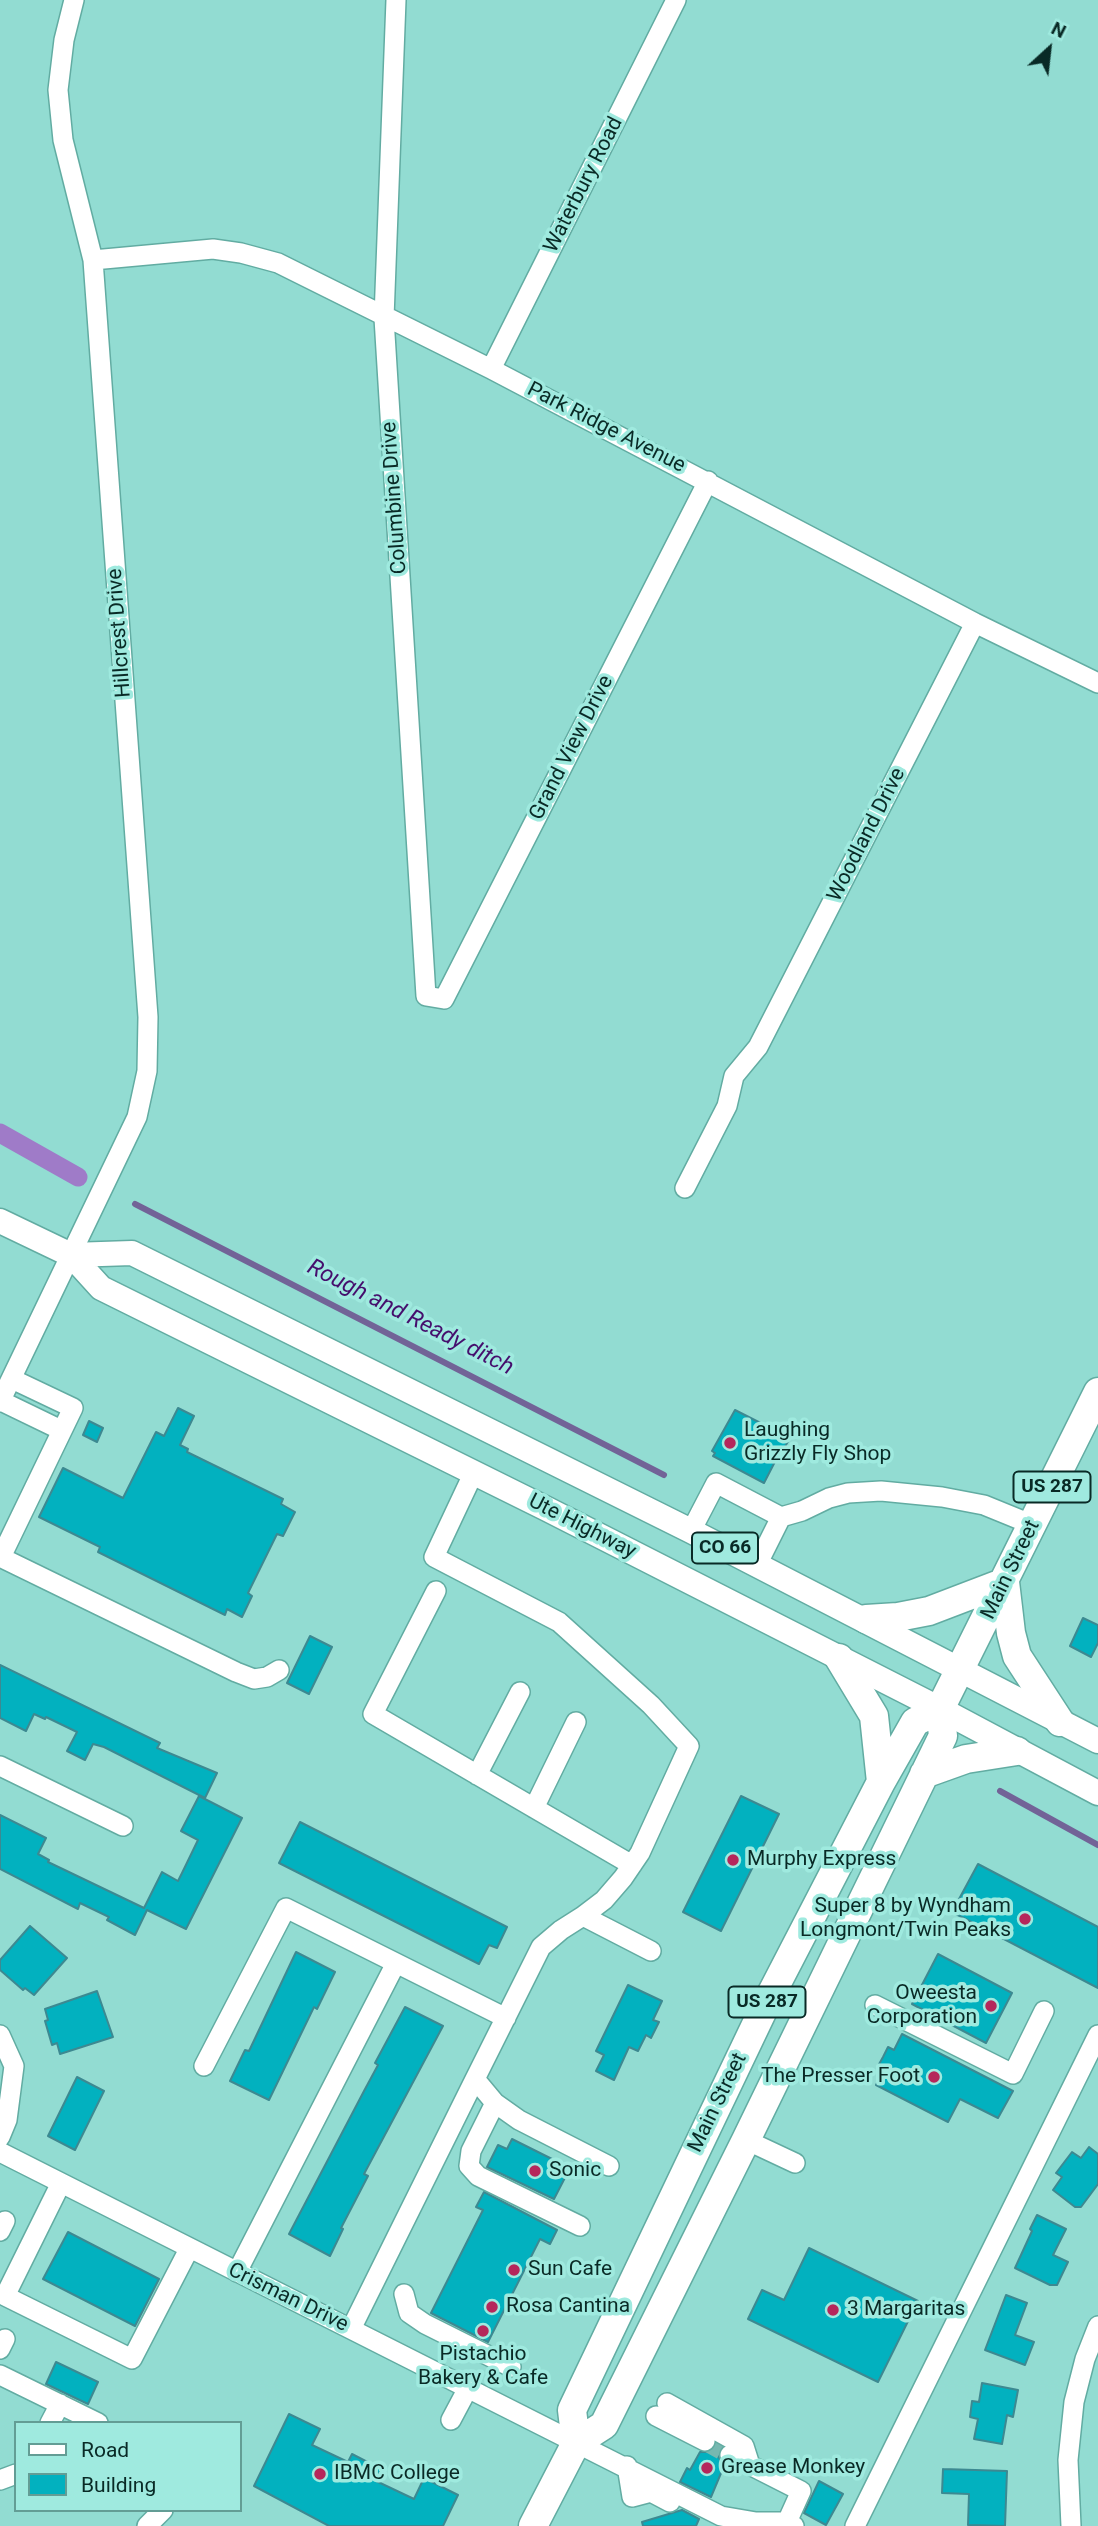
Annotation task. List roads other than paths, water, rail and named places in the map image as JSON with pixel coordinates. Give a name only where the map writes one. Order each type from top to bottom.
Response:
[{"type":"highway","name":"Main Street","points":[[533,2526],[576,2443],[604,2425],[746,2140],[943,1736],[940,1709],[1098,1392]]},
{"type":"highway","points":[[866,1619],[929,1611],[1005,1582],[1011,1633],[1017,1656],[1060,1722]]},
{"type":"highway","points":[[839,1658],[874,1716],[881,1783]]},
{"type":"highway","name":"Main Street","points":[[576,2443],[572,2410],[764,2008],[915,1722],[940,1709]]},
{"type":"highway","points":[[924,1774],[966,1759],[1017,1751]]},
{"type":"main road","name":"Ute Highway","points":[[0,1221],[71,1255],[101,1288],[474,1472],[940,1709],[1098,1793]]},
{"type":"main road","name":"Ute Highway","points":[[71,1255],[132,1253],[866,1619],[1098,1741]]},
{"type":"street","name":"Hillcrest Drive","points":[[0,1402],[137,1117],[147,1071],[148,1017],[93,260],[63,140],[58,90],[64,40],[74,0]]},
{"type":"street","name":"Columbine Drive","points":[[396,0],[384,318],[426,996]]},
{"type":"street","name":"Waterbury Road","points":[[491,369],[676,0]]},
{"type":"street","name":"Park Ridge Avenue","points":[[93,260],[213,249],[278,263],[491,369],[975,623],[1098,683]]},
{"type":"street","name":"Grand View Drive","points":[[426,996],[444,999],[708,481]]},
{"type":"street","name":"Woodland Drive","points":[[685,1188],[727,1106],[734,1076],[758,1047],[975,623]]},
{"type":"street","points":[[12,1378],[73,1408],[1,1557],[236,1672],[254,1679],[267,1677],[279,1670]]},
{"type":"street","points":[[0,1402],[61,1430]]},
{"type":"street","points":[[351,2329],[541,1947],[604,1900],[632,1865],[689,1746],[651,1705],[559,1622],[434,1557],[474,1472]]},
{"type":"street","points":[[691,1531],[716,1483],[781,1517],[848,1493],[881,1491],[976,1503],[1033,1525]]},
{"type":"street","points":[[757,1565],[781,1517]]},
{"type":"street","points":[[436,1591],[373,1714],[632,1865]]},
{"type":"street","points":[[477,1775],[520,1692]]},
{"type":"street","points":[[534,1808],[576,1722]]},
{"type":"street","points":[[0,1766],[123,1826]]},
{"type":"street","points":[[204,2066],[286,1908],[506,2018]]},
{"type":"street","points":[[583,1916],[651,1951]]},
{"type":"street","points":[[237,2273],[396,1963]]},
{"type":"street","points":[[875,2005],[1013,2074],[1044,2011]]},
{"type":"street","points":[[0,2035],[14,2066],[7,2120],[0,2137]]},
{"type":"street","points":[[855,2526],[1098,2035]]},
{"type":"street","points":[[475,2079],[495,2103],[519,2120],[609,2166]]},
{"type":"street","points":[[495,2103],[471,2151],[469,2166],[478,2176],[580,2226]]},
{"type":"street","points":[[746,2140],[795,2163]]},
{"type":"street","name":"Crisman Drive","points":[[0,2152],[576,2443],[627,2466],[718,2521]]},
{"type":"street","points":[[61,2183],[5,2296],[132,2359],[190,2249]]},
{"type":"street","points":[[404,2294],[409,2313],[425,2324],[511,2367]]},
{"type":"street","points":[[1071,2526],[1068,2460],[1074,2402],[1085,2359],[1098,2326]]},
{"type":"street","points":[[0,2375],[94,2421]]},
{"type":"street","points":[[901,2386],[919,2395]]},
{"type":"street","points":[[451,2420],[468,2388]]},
{"type":"street","points":[[51,2421],[60,2404]]},
{"type":"street","points":[[705,2441],[661,2409],[744,2446],[750,2465]]},
{"type":"street","points":[[627,2466],[632,2497],[651,2492],[718,2521],[790,2524],[801,2491],[730,2455]]},
{"type":"street","points":[[147,2526],[161,2512]]},
{"type":"waterway","name":"Rough and Ready ditch","points":[[0,1133],[78,1177]]},
{"type":"waterway","name":"Rough and Ready ditch","points":[[135,1204],[664,1475]]},
{"type":"waterway","name":"Rough and Ready ditch","points":[[1000,1791],[1098,1845]]},
{"type":"tunnel","points":[[705,2441],[730,2455]]},
{"type":"place","name":"Laughing Grizzly Fly Shop","points":[[730,1443]]},
{"type":"place","name":"Murphy Express","points":[[733,1860]]},
{"type":"place","name":"Super 8 by Wyndham Longmont/Twin Peaks","points":[[1025,1919]]},
{"type":"place","name":"Oweesta Corporation","points":[[991,2006]]},
{"type":"place","name":"The Presser Foot","points":[[934,2077]]},
{"type":"place","name":"Sonic","points":[[535,2171]]},
{"type":"place","name":"Sun Cafe","points":[[514,2270]]},
{"type":"place","name":"Rosa Cantina","points":[[492,2307]]},
{"type":"place","name":"3 Margaritas","points":[[833,2310]]},
{"type":"place","name":"Pistachio Bakery & Cafe","points":[[483,2331]]},
{"type":"place","name":"Grease Monkey","points":[[707,2468]]},
{"type":"place","name":"IBMC College","points":[[320,2474]]}]
